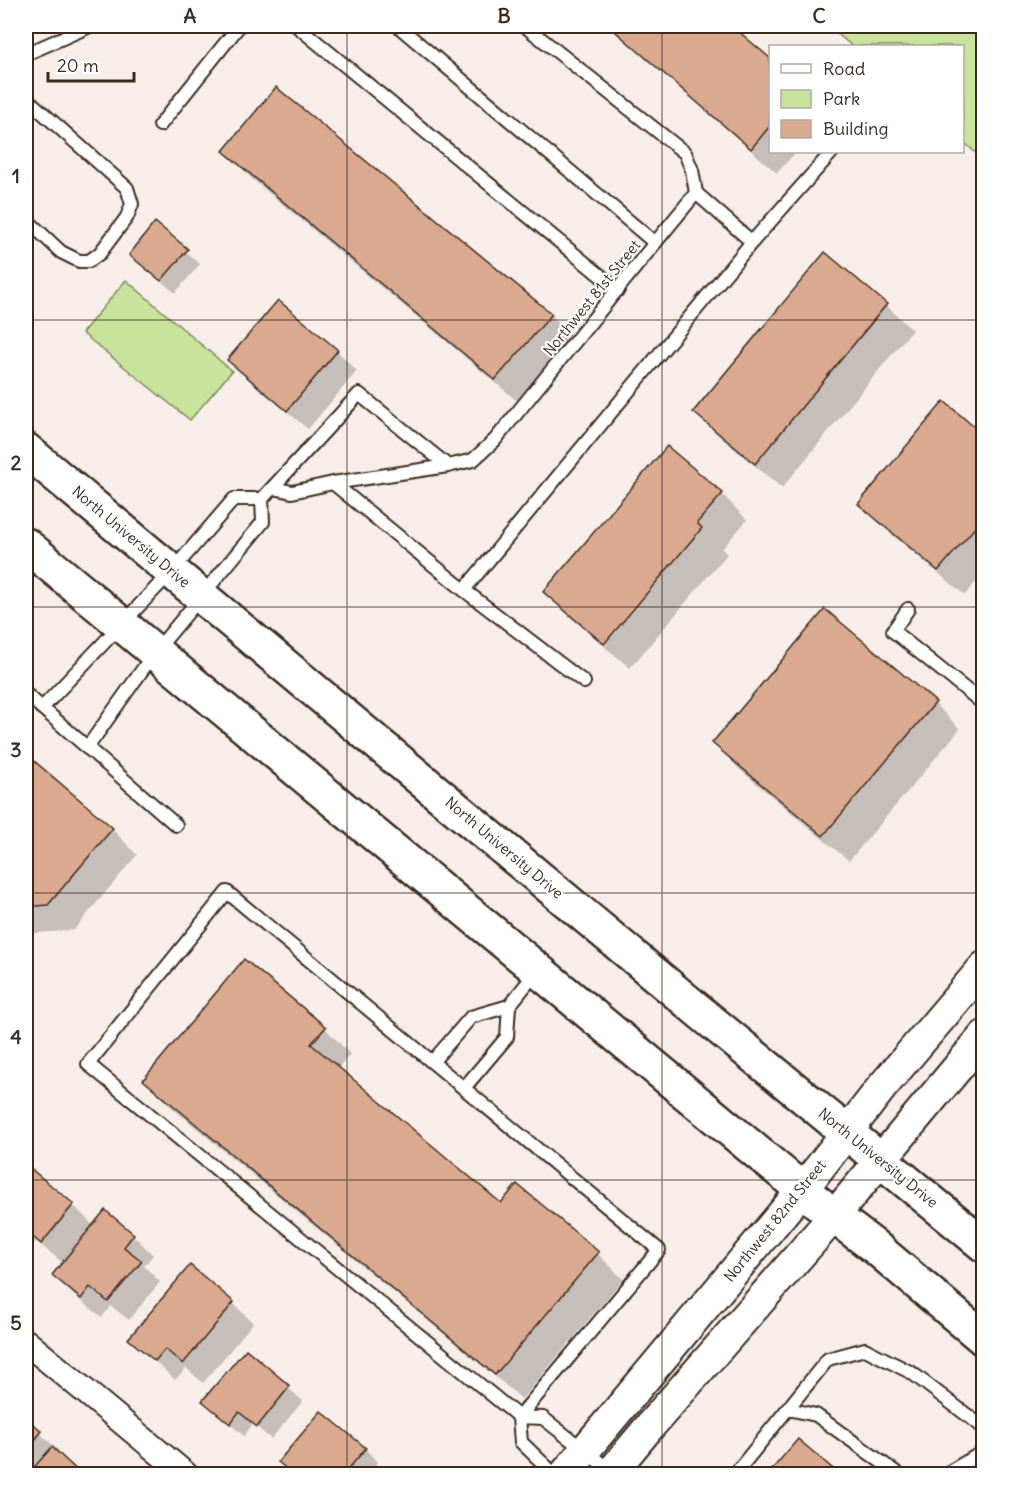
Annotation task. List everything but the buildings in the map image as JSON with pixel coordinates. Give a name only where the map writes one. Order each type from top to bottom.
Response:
[{"type":"main road","name":"North University Drive","points":[[26,450],[706,1017],[984,1245]]},
{"type":"main road","points":[[26,545],[984,1339]]},
{"type":"street","name":"Northwest 82nd Street","points":[[566,1474],[984,967]]},
{"type":"street","points":[[611,1473],[882,1160],[984,1035]]},
{"type":"street","points":[[26,1342],[185,1474]]},
{"type":"lane","points":[[26,54],[90,26]]},
{"type":"lane","points":[[160,125],[239,26]]},
{"type":"lane","points":[[297,26],[618,290]]},
{"type":"lane","name":"Northwest 81st Street","points":[[274,488],[292,492],[473,460],[495,440],[655,243],[398,26]]},
{"type":"lane","points":[[525,26],[685,153],[692,170],[696,193],[752,242]]},
{"type":"lane","points":[[26,99],[127,188],[132,204],[127,217],[100,253],[89,261],[79,261],[61,252],[26,219]]},
{"type":"lane","points":[[464,590],[752,242],[831,153]]},
{"type":"lane","points":[[655,243],[696,193]]},
{"type":"lane","points":[[42,708],[171,571],[234,499],[262,499],[359,394],[448,466]]},
{"type":"lane","points":[[333,483],[464,590],[584,682]]},
{"type":"lane","points":[[87,748],[155,652],[263,522],[262,499]]},
{"type":"lane","points":[[908,609],[893,631],[980,701]]},
{"type":"lane","points":[[26,694],[176,825]]},
{"type":"lane","points":[[554,1474],[521,1442],[519,1417],[659,1250],[227,892],[88,1064],[519,1417],[543,1418],[586,1450],[611,1473]]},
{"type":"lane","points":[[433,1062],[471,1017],[509,1006],[538,970]]},
{"type":"lane","points":[[464,1088],[507,1037],[509,1006]]},
{"type":"lane","points":[[735,1474],[828,1359],[865,1348],[912,1373],[984,1428]]},
{"type":"lane","points":[[788,1409],[816,1415],[898,1474]]},
{"type":"lane","points":[[946,1474],[984,1449]]},
{"type":"green space","points":[[828,26],[983,26],[983,160],[964,142],[964,45],[851,45]]},
{"type":"green space","points":[[126,280],[232,371],[190,420],[82,333]]}]
